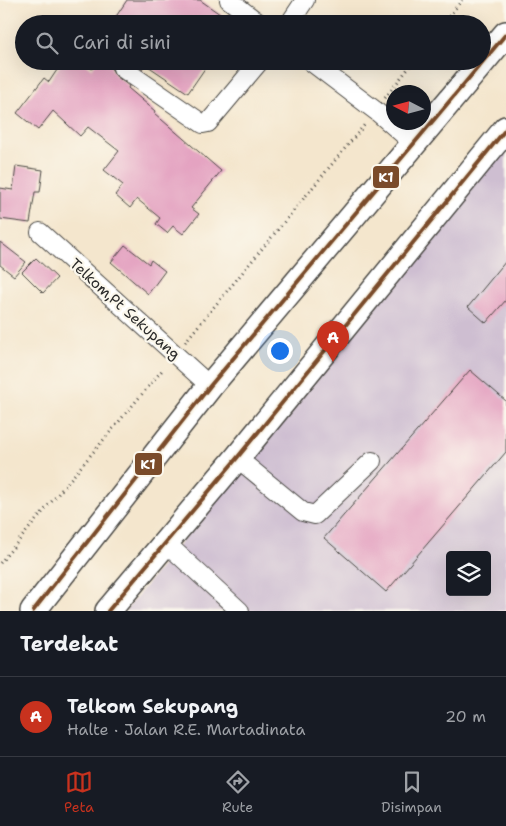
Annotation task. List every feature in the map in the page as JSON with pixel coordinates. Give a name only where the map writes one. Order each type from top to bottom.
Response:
[{"type":"highway","points":[[491,52],[506,34]]},
{"type":"highway","points":[[44,607],[210,386],[475,70]]},
{"type":"highway","points":[[108,611],[237,458],[506,128]]},
{"type":"lane","points":[[229,0],[248,15]]},
{"type":"lane","points":[[295,15],[305,0]]},
{"type":"lane","points":[[125,70],[203,124],[208,123],[252,70]]},
{"type":"lane","points":[[322,70],[376,111],[413,143]]},
{"type":"lane","name":"Telkom,Pt Sekupang","points":[[40,232],[210,386]]},
{"type":"lane","points":[[237,458],[303,512],[315,515],[372,461]]},
{"type":"lane","points":[[166,543],[240,611]]},
{"type":"path","points":[[450,15],[462,0]]},
{"type":"path","points":[[0,563],[376,111],[407,70]]},
{"type":"shaded area","points":[[506,139],[506,611],[125,611]]},
{"type":"building","points":[[127,0],[200,0],[221,15],[117,15]]},
{"type":"building","points":[[57,70],[112,70],[116,76],[129,86],[128,88],[155,111],[154,113],[221,171],[191,208],[199,214],[183,234],[173,226],[167,233],[156,224],[160,218],[137,199],[130,208],[115,195],[123,185],[104,170],[119,151],[88,127],[80,136],[53,111],[38,130],[17,113],[44,78],[49,82]]},
{"type":"building","points":[[154,70],[204,70],[188,93]]},
{"type":"building","points":[[16,166],[43,170],[40,192],[35,192],[30,223],[0,219],[0,188],[13,190]]},
{"type":"building","points":[[0,242],[26,262],[14,276],[0,265]]},
{"type":"building","points":[[125,245],[149,264],[151,260],[165,271],[148,294],[111,262]]},
{"type":"building","points":[[36,258],[57,278],[43,293],[22,272]]},
{"type":"building","points":[[506,261],[506,300],[486,323],[468,307]]},
{"type":"building","points":[[470,370],[506,401],[506,452],[386,592],[324,538]]},
{"type":"transit line","name":"K1","points":[[491,52],[506,34]]},
{"type":"transit line","name":"K1","points":[[33,611],[210,386],[476,70]]},
{"type":"transit line","name":"K1","points":[[108,611],[237,458],[506,129]]},
{"type":"place","name":"Telkom Sekupang","points":[[333,362]]}]
